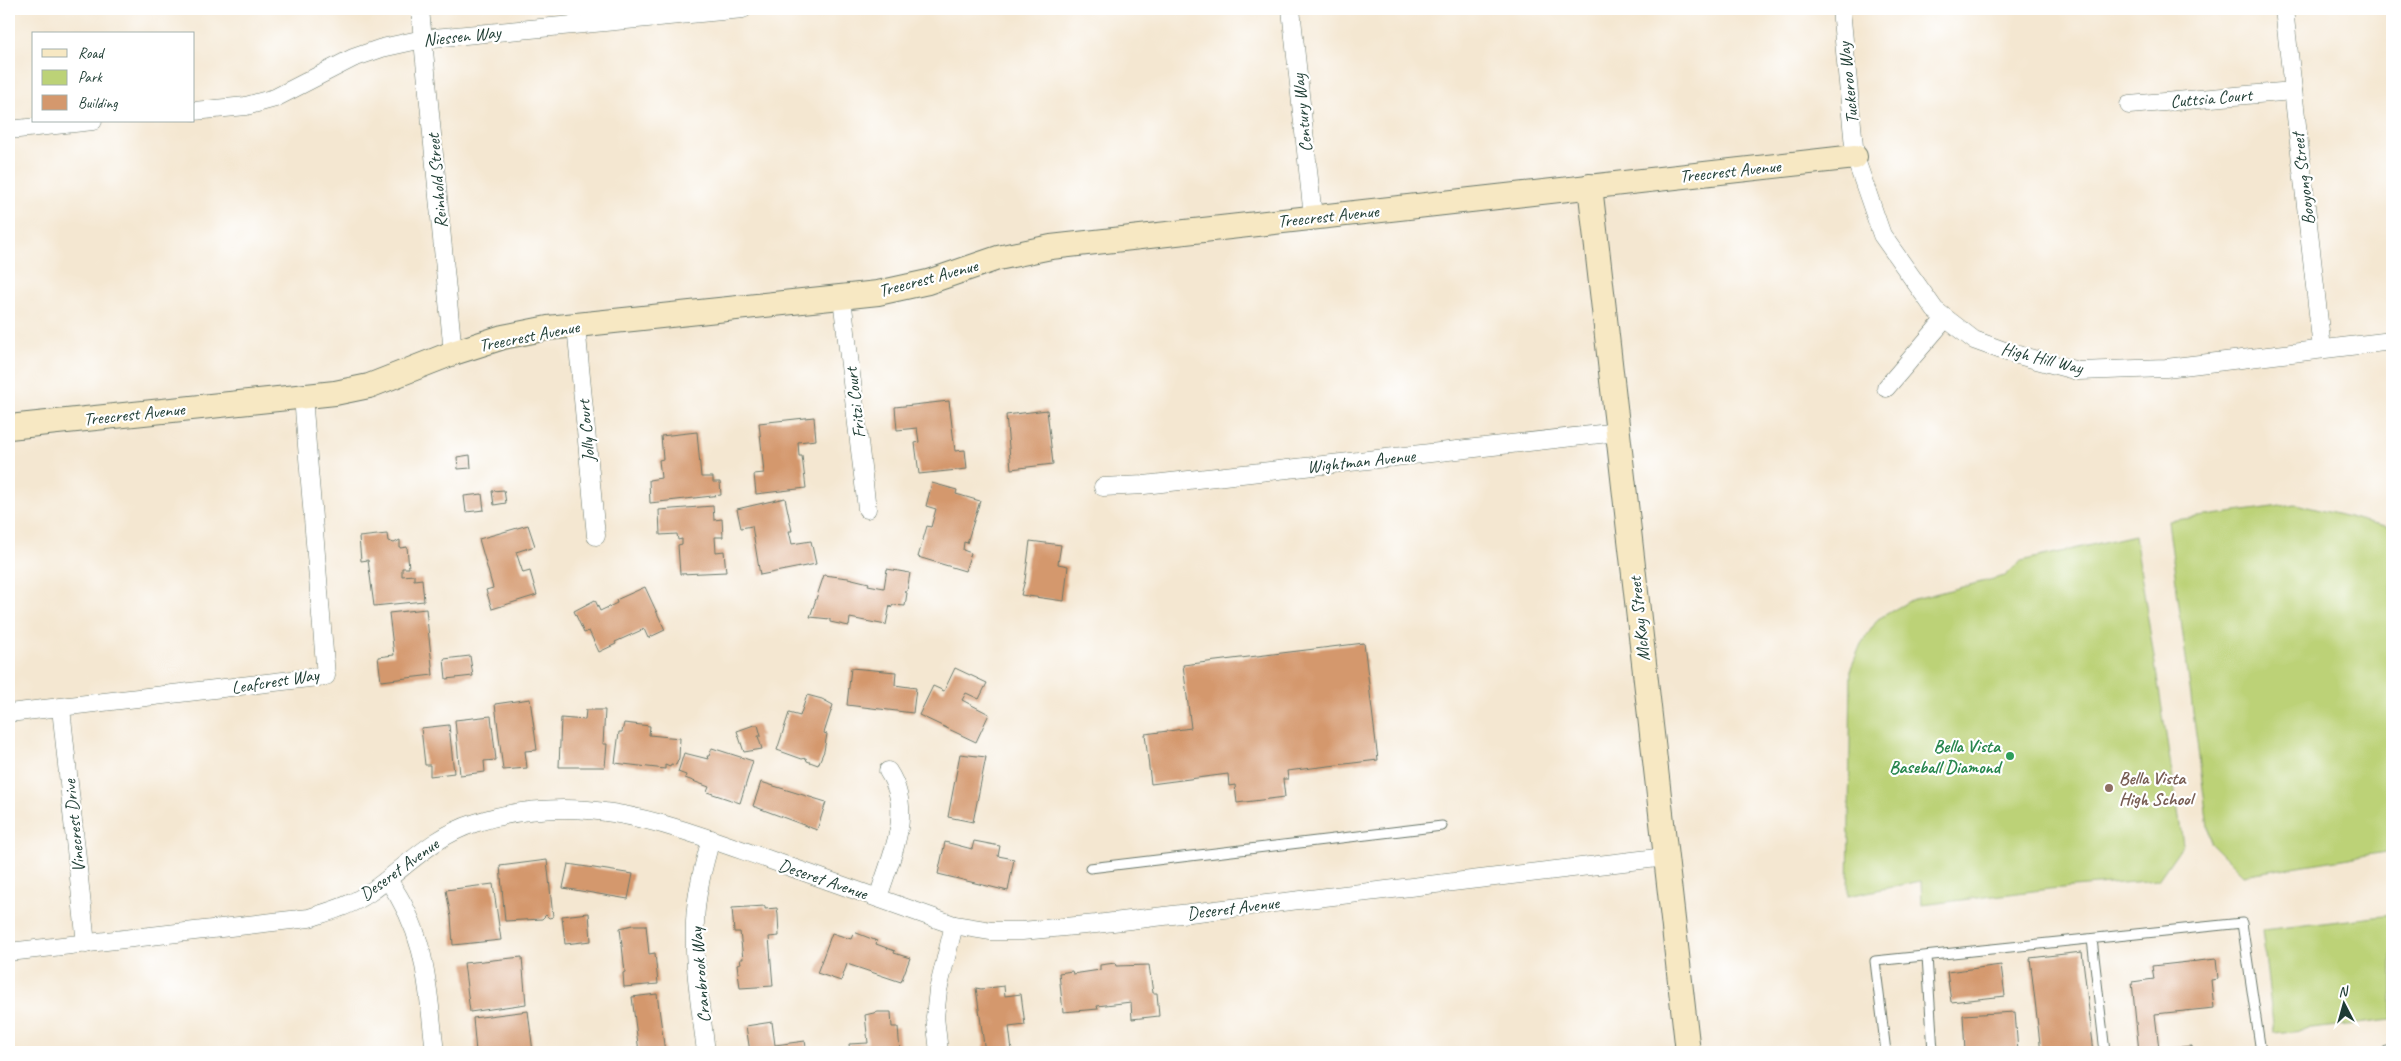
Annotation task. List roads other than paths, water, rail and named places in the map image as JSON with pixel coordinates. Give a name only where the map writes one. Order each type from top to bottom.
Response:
[{"type":"street","name":"Reinhold Street","points":[[420,9],[453,353]]},
{"type":"street","name":"Niessen Way","points":[[195,111],[246,106],[275,98],[353,58],[382,48],[423,40],[743,9]]},
{"type":"street","name":"Century Way","points":[[1291,9],[1314,217]]},
{"type":"street","name":"Tuckeroo Way","points":[[1841,9],[1855,157]]},
{"type":"street","name":"Booyong Street","points":[[2284,9],[2322,349]]},
{"type":"street","name":"Cuttsia Court","points":[[2129,105],[2293,90]]},
{"type":"street","points":[[9,130],[84,122]]},
{"type":"street","name":"Treecrest Avenue","points":[[9,427],[303,397],[369,386],[453,353],[503,337],[576,325],[878,293],[928,282],[998,258],[1033,250],[1855,157]]},
{"type":"street","name":"High Hill Way","points":[[1855,157],[1882,235],[1935,310],[1974,340],[2008,352],[2078,371],[2166,368],[2392,341]]},
{"type":"street","name":"McKay Street","points":[[1590,186],[1688,1052]]},
{"type":"street","name":"Fritzi Court","points":[[842,298],[867,508]]},
{"type":"street","points":[[1886,388],[1945,319]]},
{"type":"street","name":"Jolly Court","points":[[576,325],[596,536]]},
{"type":"street","name":"Leafcrest Way","points":[[9,713],[326,676],[303,397]]},
{"type":"street","name":"Wightman Avenue","points":[[1103,487],[1144,485],[1618,432]]},
{"type":"street","name":"Vinecrest Drive","points":[[61,708],[86,944]]},
{"type":"street","points":[[878,898],[902,813],[896,782],[888,771]]},
{"type":"street","name":"Deseret Avenue","points":[[9,952],[309,918],[353,902],[388,880],[421,851],[446,835],[473,823],[502,815],[539,809],[573,808],[608,811],[642,817],[954,925],[991,931],[1022,932],[1666,857]]},
{"type":"street","name":"Cranbrook Way","points":[[706,1052],[695,950],[695,921],[700,877],[711,840]]},
{"type":"street","points":[[388,880],[400,897],[420,943],[424,960],[435,1052]]},
{"type":"street","points":[[939,1052],[935,1018],[938,990],[954,925]]},
{"type":"lane","points":[[1090,868],[1442,826]]},
{"type":"lane","points":[[1886,1052],[1875,961],[2242,923],[2261,1052]]},
{"type":"lane","points":[[2092,939],[2105,1052]]},
{"type":"lane","points":[[1927,956],[1933,1052]]},
{"type":"lane","points":[[2387,1052],[2392,1052]]},
{"type":"place","name":"Bella Vista Baseball Diamond","points":[[2010,756]]},
{"type":"place","name":"Bella Vista High School","points":[[2109,788]]}]
